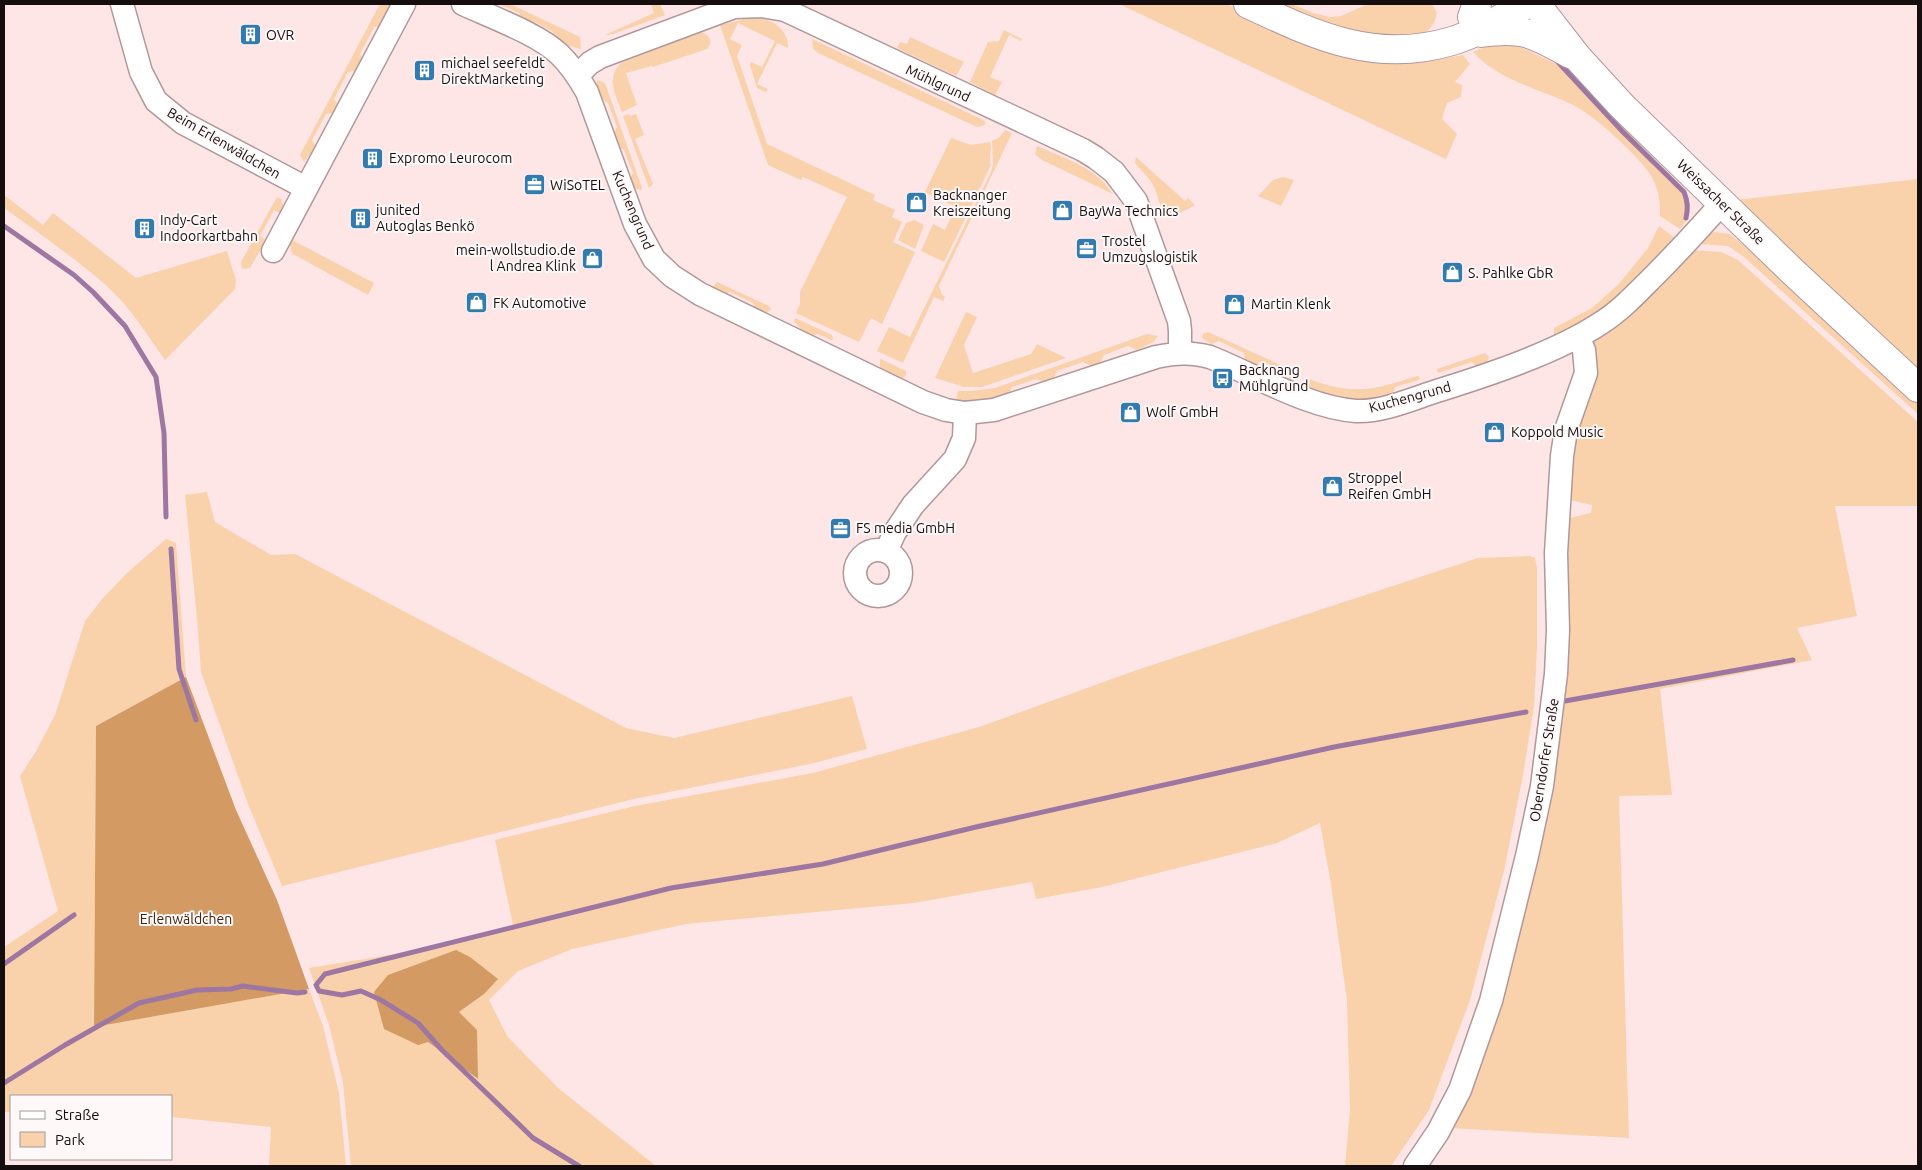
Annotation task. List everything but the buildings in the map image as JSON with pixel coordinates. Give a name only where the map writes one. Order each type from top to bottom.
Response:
[{"type":"main road","points":[[1248,4],[1340,42],[1392,49],[1425,48],[1481,33],[1516,31],[1541,38],[1578,58]]},
{"type":"main road","points":[[1453,41],[1484,28],[1526,4]]},
{"type":"main road","name":"Weissacher Straße","points":[[1536,4],[1578,58],[1622,106],[1792,271],[1918,388]]},
{"type":"main road","points":[[1425,48],[1480,8]]},
{"type":"street","name":"Beim Erlenwäldchen","points":[[122,4],[141,72],[156,101],[166,111],[207,137],[306,188]]},
{"type":"street","points":[[273,251],[404,4]]},
{"type":"street","name":"Kuchengrund","points":[[463,4],[542,42],[559,53],[578,75],[587,92],[636,224],[654,259],[672,276],[700,294],[923,402],[946,410],[965,413],[994,410],[1156,357],[1180,352],[1210,358],[1319,404],[1357,411],[1382,408],[1453,386],[1578,337],[1630,301],[1689,241],[1722,203]]},
{"type":"street","name":"Mühlgrund","points":[[578,75],[590,63],[600,57],[734,7],[748,5],[774,7],[803,18],[1083,150],[1114,172],[1132,194],[1144,219],[1178,321],[1180,352]]},
{"type":"street","name":"Oberndorfer Straße","points":[[1415,1166],[1438,1132],[1460,1090],[1491,1001],[1527,856],[1542,786],[1556,674],[1558,630],[1556,553],[1562,456],[1566,430],[1586,373],[1584,350],[1578,337]]},
{"type":"street","points":[[886,551],[895,532],[913,505],[955,459],[964,438],[965,413]]},
{"type":"green space","points":[[380,4],[392,4],[382,27],[374,27],[360,54],[363,60],[356,71],[348,72],[334,99],[338,105],[334,113],[326,114],[312,140],[316,147],[304,162],[300,155]]},
{"type":"green space","points":[[499,4],[510,4],[580,37],[581,49],[565,45],[554,37],[553,32],[535,22],[530,25],[521,20],[519,13]]},
{"type":"green space","points":[[651,4],[660,4],[665,15],[613,34],[605,35],[654,13]]},
{"type":"green space","points":[[1119,4],[1226,4],[1295,36],[1399,63],[1437,60],[1463,55],[1470,64],[1455,82],[1462,85],[1461,97],[1447,103],[1442,119],[1457,134],[1446,159]]},
{"type":"green space","points":[[1266,4],[1292,4],[1313,13],[1329,17],[1341,16],[1368,4],[1432,4],[1437,13],[1434,23],[1426,33],[1406,39],[1369,39]]},
{"type":"green space","points":[[761,18],[780,28],[788,42],[788,48],[777,43],[757,84],[768,89],[766,92],[757,88],[750,65],[751,62],[762,67],[775,41],[738,23],[730,39],[742,45],[737,56],[767,144],[875,195],[873,200],[895,210],[892,217],[902,222],[893,242],[915,252],[882,324],[871,318],[859,342],[796,313],[800,304],[800,292],[847,197],[803,177],[801,180],[768,165],[720,25],[745,19]]},
{"type":"green space","points":[[1004,30],[1022,39],[1021,41],[1009,35],[990,77],[1002,82],[995,95],[970,82],[988,42],[999,41]]},
{"type":"green space","points":[[700,32],[710,38],[707,49],[653,67],[626,73],[637,105],[622,112],[613,86],[614,74],[621,63]]},
{"type":"green space","points":[[910,37],[964,62],[956,76],[897,48],[900,42],[907,44]]},
{"type":"green space","points":[[812,39],[985,121],[985,125],[977,127],[818,53],[813,49]]},
{"type":"green space","points":[[1498,41],[1525,49],[1558,65],[1561,63],[1683,189],[1690,210],[1687,219],[1680,229],[1660,216],[1659,196],[1649,172],[1616,137],[1589,115],[1573,105],[1507,77],[1483,62],[1473,52]]},
{"type":"green space","points":[[597,80],[605,83],[642,188],[641,190],[633,188],[630,179],[633,173],[624,150],[618,146],[613,135],[617,127],[608,103],[600,98]]},
{"type":"green space","points":[[629,114],[630,116],[636,114],[644,135],[635,139],[653,184],[649,188],[623,116]]},
{"type":"green space","points":[[1005,130],[1012,133],[939,286],[942,295],[945,297],[943,301],[934,297],[903,363],[877,351],[889,327],[910,337],[991,172],[993,164],[992,141],[1000,137]]},
{"type":"green space","points":[[951,138],[971,145],[990,142],[991,165],[944,262],[921,251],[933,224],[945,230],[956,207],[925,192]]},
{"type":"green space","points":[[1037,146],[1089,171],[1098,177],[1113,194],[1042,160],[1035,154]]},
{"type":"green space","points":[[1136,157],[1185,201],[1188,198],[1195,205],[1179,213],[1166,212],[1161,207],[1152,184],[1135,163]]},
{"type":"green space","points":[[1283,177],[1294,180],[1281,206],[1258,196],[1273,180]]},
{"type":"green space","points":[[1918,179],[1918,373],[1736,200]]},
{"type":"green space","points":[[4,195],[43,225],[53,213],[136,278],[227,251],[236,280],[235,289],[165,360],[116,295],[70,256],[4,208]]},
{"type":"green space","points":[[277,197],[281,199],[283,205],[281,214],[274,210],[260,236],[266,240],[250,268],[242,269],[241,262]]},
{"type":"green space","points":[[914,220],[924,225],[915,249],[898,240],[906,223]]},
{"type":"green space","points":[[1659,226],[1676,239],[1607,307],[1554,337],[1554,328],[1592,308],[1619,284],[1648,248]]},
{"type":"green space","points":[[1708,233],[1730,234],[1751,251],[1918,402],[1918,414],[1744,257],[1728,246],[1700,244]]},
{"type":"green space","points":[[292,240],[374,283],[368,295],[293,254],[290,241]]},
{"type":"green space","points":[[1690,250],[1721,252],[1738,260],[1918,422],[1918,506],[1835,506],[1857,616],[1797,628],[1812,660],[1660,689],[1672,795],[1619,796],[1629,1138],[1448,1128],[1517,921],[1566,519],[1591,513],[1592,505],[1565,499],[1592,342],[1597,335]]},
{"type":"green space","points":[[717,282],[769,306],[771,309],[766,314],[756,311],[753,303],[730,292],[722,295],[712,288]]},
{"type":"green space","points":[[966,312],[977,317],[964,345],[973,373],[1031,354],[1037,344],[1066,358],[982,387],[964,387],[935,378]]},
{"type":"green space","points":[[795,318],[832,335],[833,339],[831,340],[818,334],[811,336],[801,331],[794,322]]},
{"type":"green space","points":[[1208,332],[1296,372],[1292,380],[1289,379],[1289,374],[1262,361],[1256,365],[1245,360],[1244,353],[1219,341],[1211,344],[1202,338],[1203,334]]},
{"type":"green space","points":[[1147,334],[1158,336],[1153,342],[1137,350],[1128,346],[1104,355],[1100,363],[1091,366],[1083,362],[1057,371],[1053,380],[1045,383],[1036,379],[1012,387],[1008,396],[982,402],[956,400],[958,391],[995,388]]},
{"type":"green space","points":[[1485,353],[1489,357],[1487,362],[1476,366],[1472,362],[1438,373],[1437,369]]},
{"type":"green space","points":[[881,359],[906,371],[906,376],[900,379],[880,369]]},
{"type":"green space","points":[[1417,376],[1420,377],[1419,380],[1395,387],[1393,394],[1371,400],[1349,399],[1306,388],[1309,379],[1339,388],[1364,389],[1376,388]]},
{"type":"green space","points":[[207,492],[215,522],[271,555],[295,554],[626,728],[674,738],[852,696],[867,749],[810,764],[634,799],[282,886],[248,804],[201,672],[185,495]]},
{"type":"green space","points":[[166,539],[176,543],[186,677],[96,726],[94,1027],[309,989],[323,1026],[339,1093],[346,1166],[269,1166],[271,1127],[172,1117],[172,1095],[10,1095],[10,1112],[4,1112],[4,947],[58,911],[20,776],[35,753],[55,715],[85,621],[103,598],[127,573]]},
{"type":"green space","points":[[1530,556],[1535,558],[1537,567],[1537,647],[1534,706],[1523,775],[1504,871],[1470,1000],[1429,1110],[1391,1166],[1345,1166],[1350,1109],[1347,1001],[1331,884],[1320,823],[1277,843],[1102,887],[1036,899],[1032,882],[914,903],[686,924],[572,949],[518,971],[489,1000],[507,1036],[558,1088],[656,1166],[351,1166],[343,1083],[329,1025],[309,968],[451,945],[513,925],[495,840],[635,806],[813,773],[979,727],[1134,671],[1478,558]],"holes":[[[470,957],[484,994],[459,1012],[477,1079],[428,1042]]]},
{"type":"green space","name":"Erlenwäldchen","points":[[186,677],[236,810],[277,900],[309,989],[94,1027],[96,726]]},
{"type":"green space","points":[[456,950],[470,957],[498,979],[484,994],[459,1012],[477,1030],[478,1079],[428,1042],[418,1045],[384,1029],[374,992],[388,975]]},
{"type":"waterway","points":[[1557,61],[1623,132],[1684,192],[1687,205],[1686,218]]},
{"type":"waterway","points":[[4,226],[74,275],[93,292],[125,326],[156,377],[164,433],[166,517]]},
{"type":"waterway","points":[[171,549],[179,669],[196,720]]},
{"type":"waterway","points":[[1565,701],[1793,660]]},
{"type":"waterway","points":[[579,1166],[533,1138],[442,1050],[418,1023],[381,1000],[361,991],[342,995],[319,991],[316,985],[325,974],[671,888],[823,864],[976,827],[1334,747],[1526,712]]},
{"type":"waterway","points":[[4,964],[74,915]]},
{"type":"waterway","points":[[4,1083],[65,1045],[139,1003],[197,990],[231,989],[243,986],[297,993],[305,992]]},
{"type":"place","name":"OVR","points":[[250,35]]},
{"type":"place","name":"michael seefeldt DirektMarketing","points":[[425,71]]},
{"type":"place","name":"Expromo Leurocom","points":[[373,158]]},
{"type":"place","name":"WiSoTEL","points":[[534,185]]},
{"type":"place","name":"Backnanger Kreiszeitung","points":[[917,203]]},
{"type":"place","name":"BayWa Technics","points":[[1063,211]]},
{"type":"place","name":"junited Autoglas Benkö","points":[[360,218]]},
{"type":"place","name":"Indy-Cart Indoorkartbahn","points":[[144,228]]},
{"type":"place","name":"Trostel Umzugslogistik","points":[[1086,249]]},
{"type":"place","name":"mein-wollstudio.de l Andrea Klink","points":[[592,258]]},
{"type":"place","name":"S. Pahlke GbR","points":[[1452,273]]},
{"type":"place","name":"FK Automotive","points":[[477,303]]},
{"type":"place","name":"Martin Klenk","points":[[1235,304]]},
{"type":"place","name":"Backnang Mühlgrund","points":[[1223,378]]},
{"type":"place","name":"Wolf GmbH","points":[[1130,412]]},
{"type":"place","name":"Koppold Music","points":[[1495,432]]},
{"type":"place","name":"Stroppel Reifen GmbH","points":[[1332,486]]},
{"type":"place","name":"FS media GmbH","points":[[840,528]]}]
